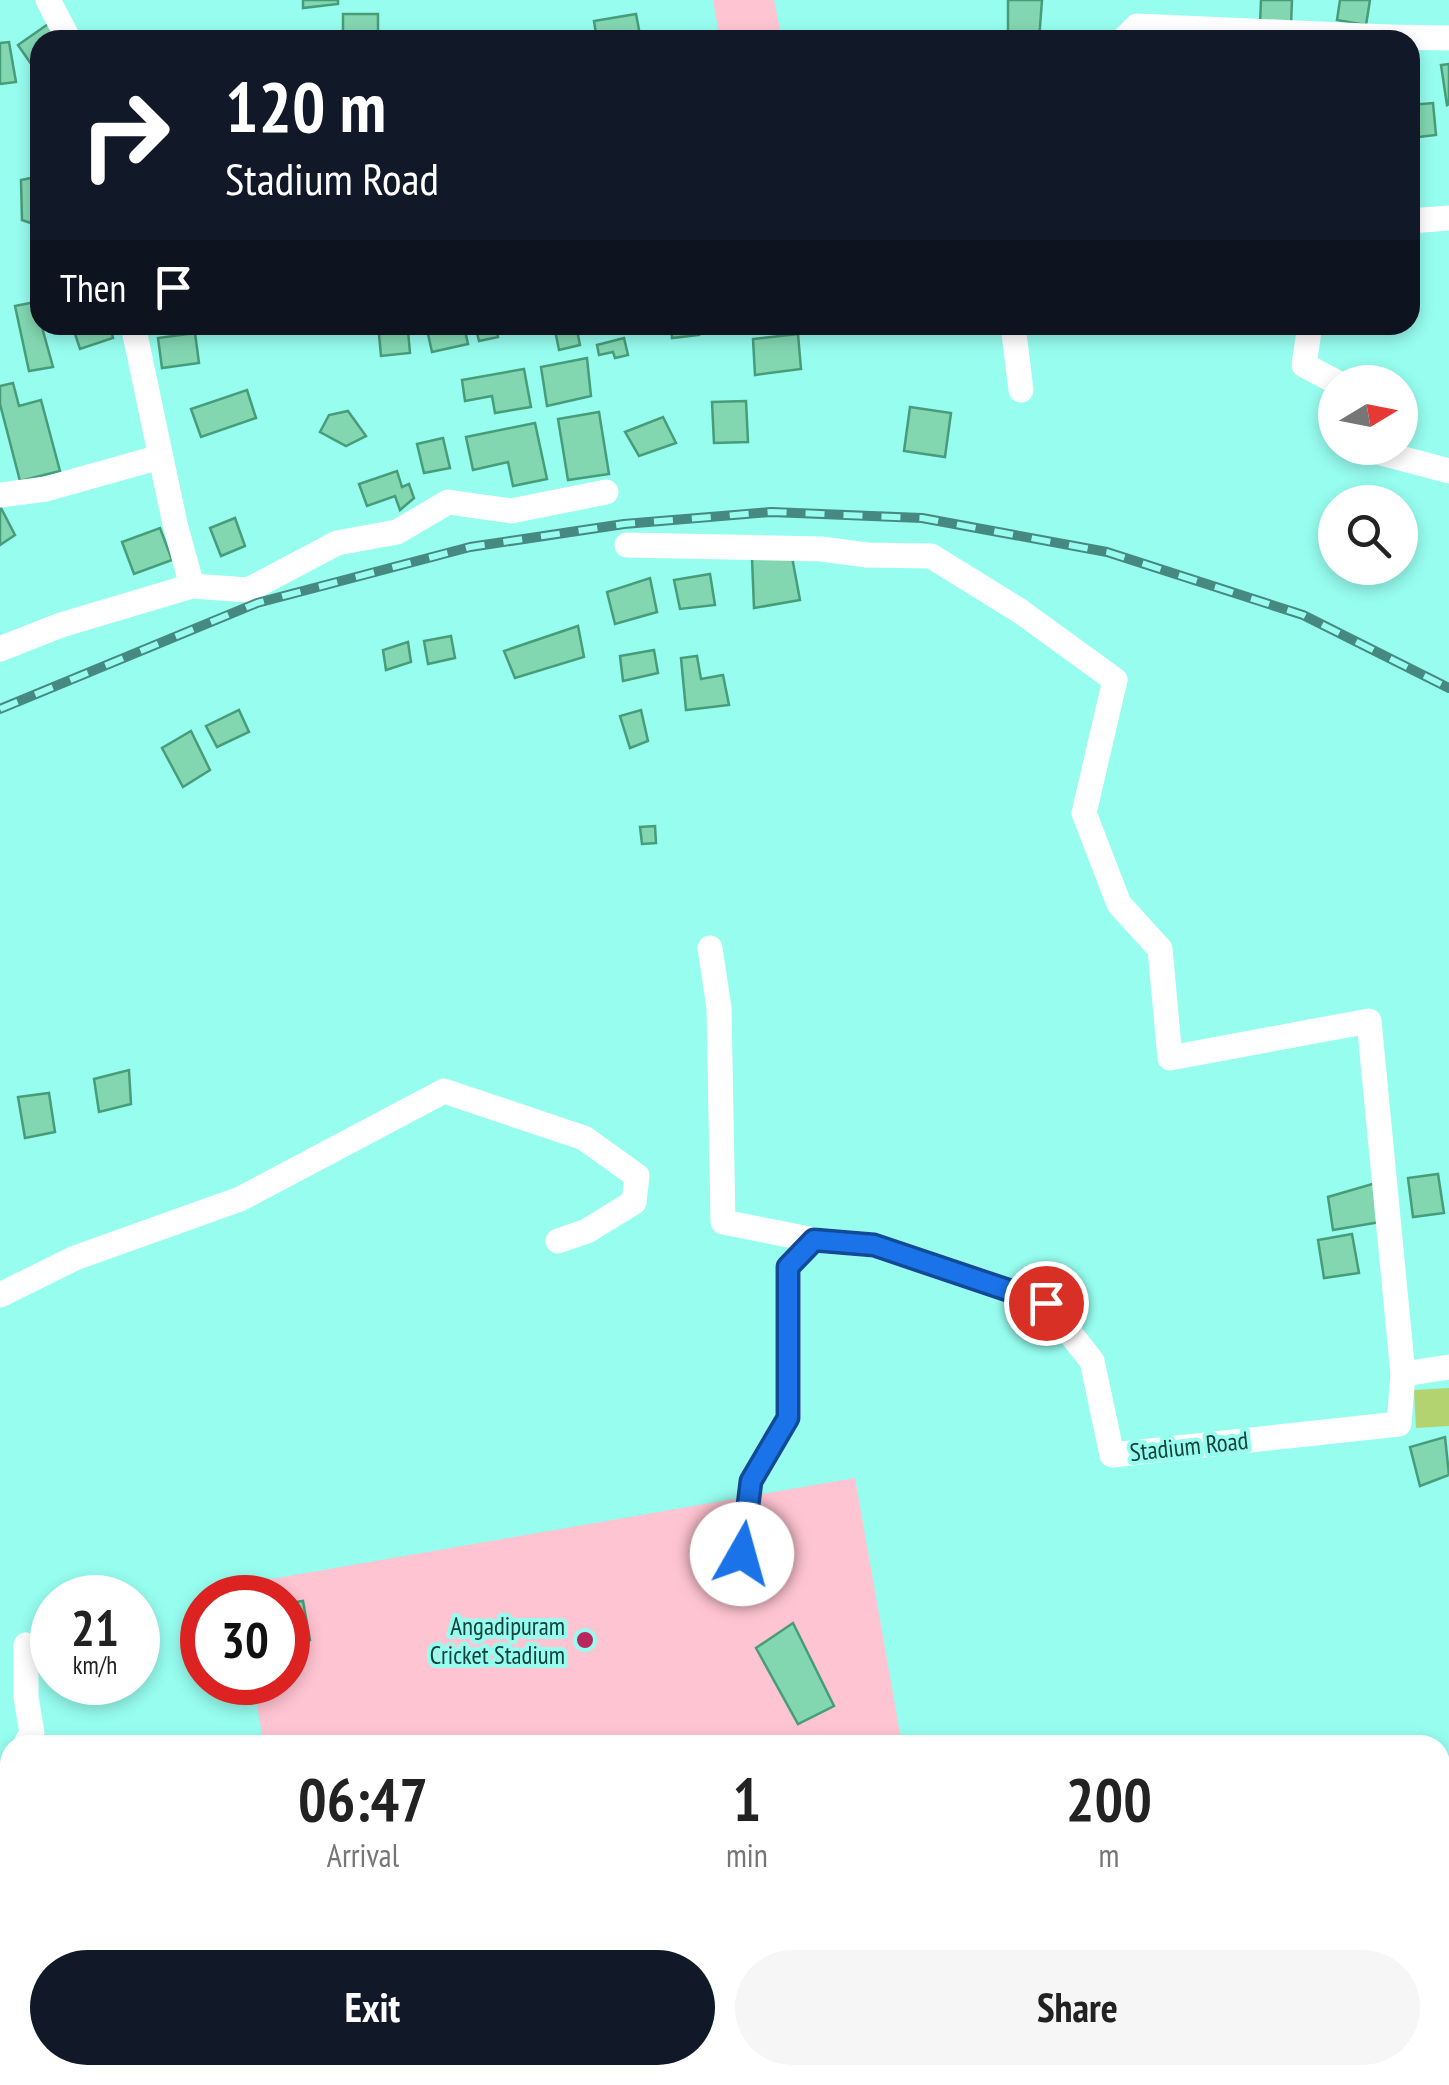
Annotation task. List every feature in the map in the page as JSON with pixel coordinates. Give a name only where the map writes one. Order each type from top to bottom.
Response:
[{"type":"street","points":[[48,0],[64,30]]},
{"type":"street","points":[[1133,30],[1137,26],[1221,30]]},
{"type":"street","points":[[1420,38],[1449,38]]},
{"type":"street","points":[[1420,220],[1449,218]]},
{"type":"street","points":[[135,335],[192,586]]},
{"type":"street","points":[[1014,335],[1021,390]]},
{"type":"street","points":[[1308,335],[1304,365],[1318,372]]},
{"type":"street","points":[[0,494],[46,489],[160,456]]},
{"type":"street","points":[[1418,463],[1449,471]]},
{"type":"street","points":[[0,649],[61,625],[192,586],[248,590],[337,543],[397,532],[448,502],[511,511],[606,492]]},
{"type":"street","points":[[628,546],[821,549],[867,555],[930,556],[1020,611],[1115,680],[1084,813],[1119,904],[1160,949],[1170,1058],[1369,1021],[1403,1374],[1449,1367]]},
{"type":"street","points":[[710,948],[719,1008],[724,1222],[814,1240]]},
{"type":"street","points":[[0,1295],[75,1258],[240,1199],[444,1091],[584,1138],[637,1176],[634,1202],[587,1231],[558,1242]]},
{"type":"street","points":[[737,1590],[751,1481],[788,1418],[788,1267],[814,1240]]},
{"type":"street","name":"Stadium Road","points":[[814,1240],[874,1245],[1046,1303],[1092,1361],[1112,1455],[1399,1424],[1403,1374]]},
{"type":"street","points":[[26,1644],[26,1697],[31,1735]]},
{"type":"shaded area","points":[[713,0],[774,0],[780,30],[718,30]]},
{"type":"shaded area","points":[[1449,1388],[1449,1426],[1416,1428],[1414,1390]]},
{"type":"shaded area","name":"Angadipuram Cricket Stadium","points":[[855,1478],[900,1735],[262,1735],[257,1705],[310,1705],[310,1575],[295,1575]]},
{"type":"building","points":[[303,0],[338,0],[338,4],[303,8]]},
{"type":"building","points":[[1008,0],[1042,0],[1040,30],[1008,30]]},
{"type":"building","points":[[1261,0],[1292,0],[1291,25],[1260,24]]},
{"type":"building","points":[[1340,0],[1370,0],[1366,25],[1337,20]]},
{"type":"building","points":[[343,14],[378,14],[378,30],[343,30]]},
{"type":"building","points":[[636,14],[639,30],[595,30],[594,21]]},
{"type":"building","points":[[51,22],[56,30],[40,30]]},
{"type":"building","points":[[30,37],[30,62],[18,45]]},
{"type":"building","points":[[9,42],[16,82],[0,84],[0,43]]},
{"type":"building","points":[[1449,64],[1449,104],[1447,105],[1441,65]]},
{"type":"building","points":[[1433,103],[1436,135],[1420,137],[1420,104]]},
{"type":"building","points":[[30,178],[30,223],[22,220],[21,180]]},
{"type":"building","points":[[30,303],[30,335],[44,335],[53,367],[29,371],[15,306]]},
{"type":"building","points":[[75,335],[112,335],[113,338],[80,349]]},
{"type":"building","points":[[195,335],[199,363],[162,368],[158,338]]},
{"type":"building","points":[[379,335],[408,335],[410,353],[381,356]]},
{"type":"building","points":[[428,335],[466,335],[468,344],[432,352]]},
{"type":"building","points":[[478,335],[498,335],[498,337],[479,341]]},
{"type":"building","points":[[556,335],[578,335],[580,345],[559,350]]},
{"type":"building","points":[[798,335],[801,369],[755,375],[753,339]]},
{"type":"building","points":[[624,338],[628,355],[599,355],[597,345]]},
{"type":"building","points":[[587,358],[591,396],[547,406],[541,367]]},
{"type":"building","points":[[524,369],[531,407],[495,413],[492,396],[465,401],[462,380]]},
{"type":"building","points":[[13,383],[19,406],[41,400],[60,471],[20,481],[0,404],[0,386]]},
{"type":"building","points":[[247,390],[256,418],[201,437],[191,409]]},
{"type":"building","points":[[746,401],[748,442],[714,443],[712,402]]},
{"type":"building","points":[[910,407],[951,413],[945,457],[904,451]]},
{"type":"building","points":[[348,411],[366,436],[346,446],[320,432],[329,415]]},
{"type":"building","points":[[599,412],[609,474],[568,480],[558,419]]},
{"type":"building","points":[[663,417],[676,443],[639,456],[625,432]]},
{"type":"building","points":[[535,423],[547,479],[513,486],[508,462],[473,470],[466,437]]},
{"type":"building","points":[[443,438],[450,468],[424,473],[417,444]]},
{"type":"building","points":[[397,471],[402,487],[409,484],[414,498],[400,510],[395,496],[367,506],[359,484]]},
{"type":"building","points":[[0,506],[15,535],[0,545]]},
{"type":"building","points":[[235,518],[245,546],[221,556],[210,528]]},
{"type":"building","points":[[160,528],[172,560],[134,574],[122,542]]},
{"type":"building","points":[[792,557],[800,600],[754,608],[752,558]]},
{"type":"building","points":[[710,574],[715,605],[680,609],[674,580]]},
{"type":"building","points":[[650,578],[657,612],[615,624],[607,592]]},
{"type":"building","points":[[578,626],[584,657],[515,678],[504,651]]},
{"type":"building","points":[[451,636],[455,658],[428,664],[424,641]]},
{"type":"building","points":[[408,642],[411,662],[386,670],[383,650]]},
{"type":"building","points":[[654,650],[658,673],[623,681],[620,656]]},
{"type":"building","points":[[697,656],[701,679],[723,675],[729,705],[686,710],[681,658]]},
{"type":"building","points":[[239,710],[249,732],[217,747],[206,726]]},
{"type":"building","points":[[641,710],[648,741],[630,748],[620,716]]},
{"type":"building","points":[[191,731],[210,770],[183,787],[162,748]]},
{"type":"building","points":[[655,826],[656,843],[642,844],[640,827]]},
{"type":"building","points":[[129,1070],[131,1104],[99,1112],[94,1079]]},
{"type":"building","points":[[49,1093],[55,1132],[25,1138],[18,1097]]},
{"type":"building","points":[[1438,1174],[1444,1213],[1413,1217],[1408,1178]]},
{"type":"building","points":[[1379,1182],[1386,1221],[1333,1230],[1328,1197]]},
{"type":"building","points":[[1352,1234],[1359,1273],[1324,1278],[1318,1240]]},
{"type":"building","points":[[1445,1437],[1449,1475],[1420,1486],[1410,1447]]},
{"type":"building","points":[[793,1623],[834,1706],[798,1724],[756,1648]]},
{"type":"railway","points":[[0,709],[257,603],[470,547],[624,524],[771,512],[922,518],[1107,552],[1303,615],[1449,688]]},
{"type":"place","name":"Angadipuram Cricket Stadium","points":[[585,1640]]},
{"type":"route","points":[[742,1554],[751,1481],[788,1418],[788,1267],[814,1240],[874,1245],[1046,1303]]}]
